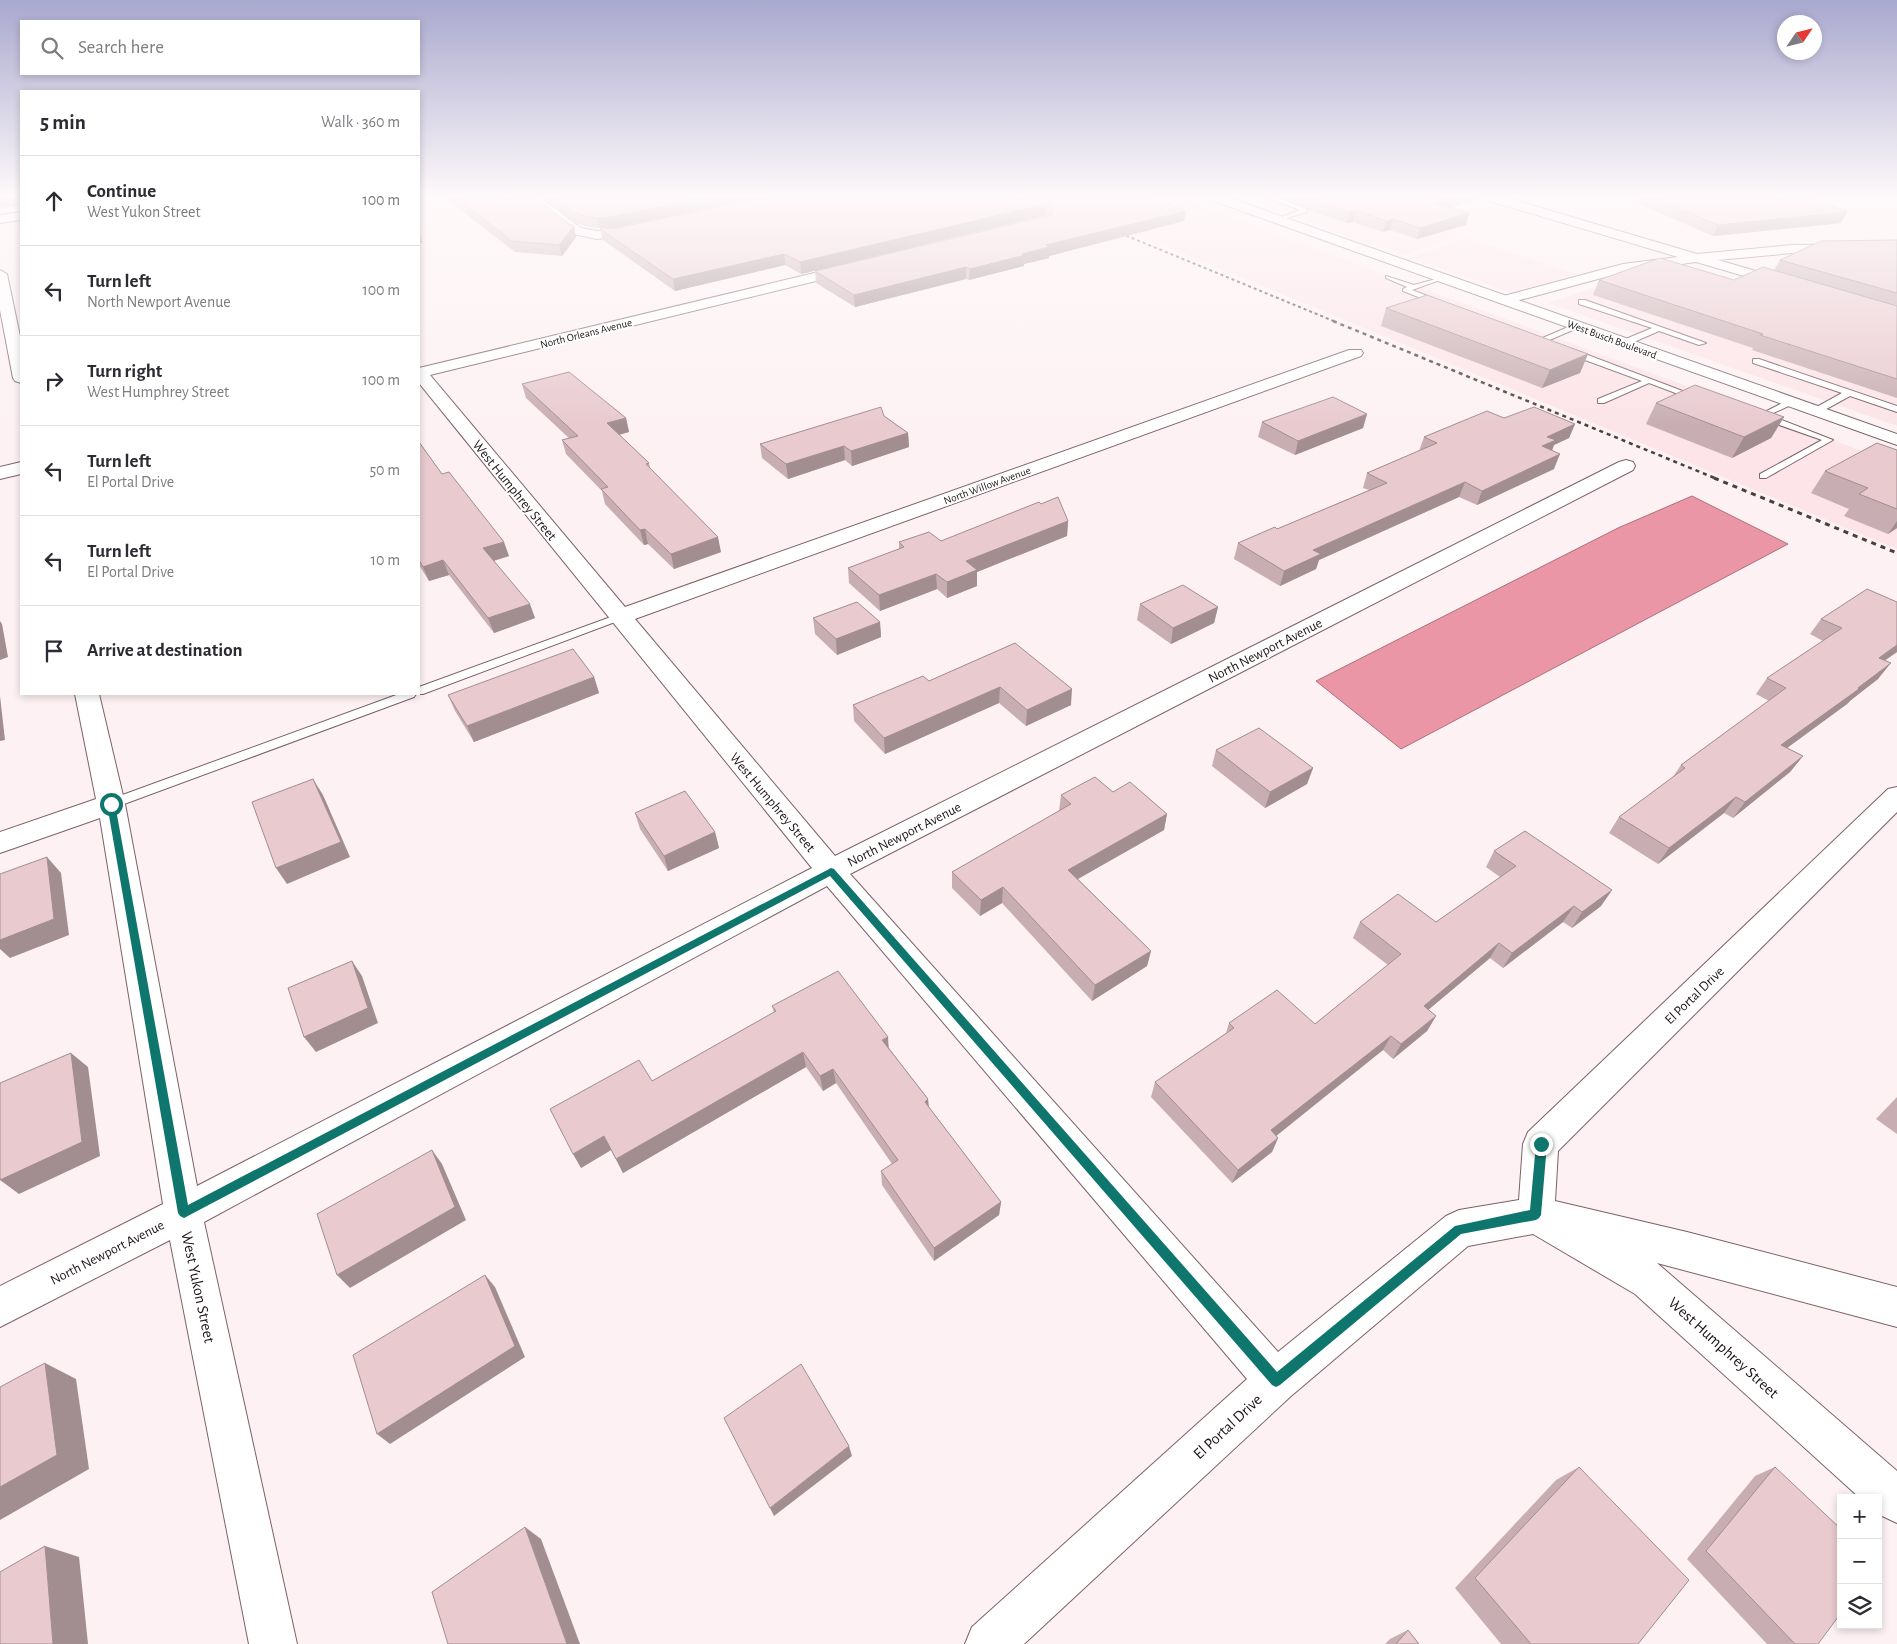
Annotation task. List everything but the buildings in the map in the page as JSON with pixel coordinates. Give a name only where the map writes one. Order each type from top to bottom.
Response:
[{"type":"street","points":[[0,274],[20,373]]},
{"type":"street","name":"North Orleans Avenue","points":[[420,373],[831,274]]},
{"type":"street","name":"West Busch Boulevard","points":[[1429,274],[1897,440]]},
{"type":"street","points":[[1505,300],[1603,274]]},
{"type":"street","points":[[1750,274],[1802,289]]},
{"type":"street","name":"North Willow Avenue","points":[[619,617],[1355,353]]},
{"type":"street","name":"West Humphrey Street","points":[[420,374],[831,871],[1276,1381]]},
{"type":"street","name":"North Newport Avenue","points":[[0,1307],[184,1213],[831,871],[1626,466]]},
{"type":"street","points":[[0,473],[20,468]]},
{"type":"street","name":"West Yukon Street","points":[[87,695],[111,804],[184,1213],[273,1644]]},
{"type":"street","name":"El Portal Drive","points":[[1536,1215],[1541,1144],[1897,796]]},
{"type":"street","points":[[0,843],[111,804]]},
{"type":"street","name":"West Humphrey Street","points":[[1536,1215],[1649,1280],[1897,1501]]},
{"type":"street","name":"El Portal Drive","points":[[989,1644],[1276,1381],[1459,1230],[1536,1215],[1688,1251],[1897,1307]]},
{"type":"lane","points":[[1388,277],[1414,287]]},
{"type":"lane","points":[[1441,278],[1405,290],[1446,305]]},
{"type":"lane","points":[[1582,302],[1702,343]]},
{"type":"lane","points":[[1551,344],[1538,339],[1578,326]]},
{"type":"lane","points":[[1624,343],[1659,328]]},
{"type":"lane","points":[[1560,347],[1702,400]]},
{"type":"lane","points":[[1756,361],[1897,409]]},
{"type":"lane","points":[[1601,402],[1650,380]]},
{"type":"lane","points":[[1816,411],[1849,393]]},
{"type":"lane","points":[[1746,416],[1755,419],[1790,402]]},
{"type":"lane","points":[[1762,416],[1829,440],[1763,476]]},
{"type":"lane","points":[[420,691],[619,617]]},
{"type":"lane","points":[[111,804],[407,695]]},
{"type":"shaded area","points":[[1233,274],[1383,274],[1897,464],[1897,549]]},
{"type":"shaded area","points":[[1456,274],[1578,274],[1511,293]]},
{"type":"shaded area","points":[[1613,281],[1897,372],[1897,426],[1548,303]]},
{"type":"shaded area","points":[[1692,496],[1788,544],[1401,749],[1316,681],[1618,528]]},
{"type":"railway","points":[[1219,274],[1336,322]]},
{"type":"railway","points":[[1333,321],[1717,479]]},
{"type":"railway","points":[[1714,478],[1897,553]]},
{"type":"route","points":[[111,804],[184,1213],[831,871],[1276,1381],[1459,1230],[1536,1215],[1541,1144]]}]
